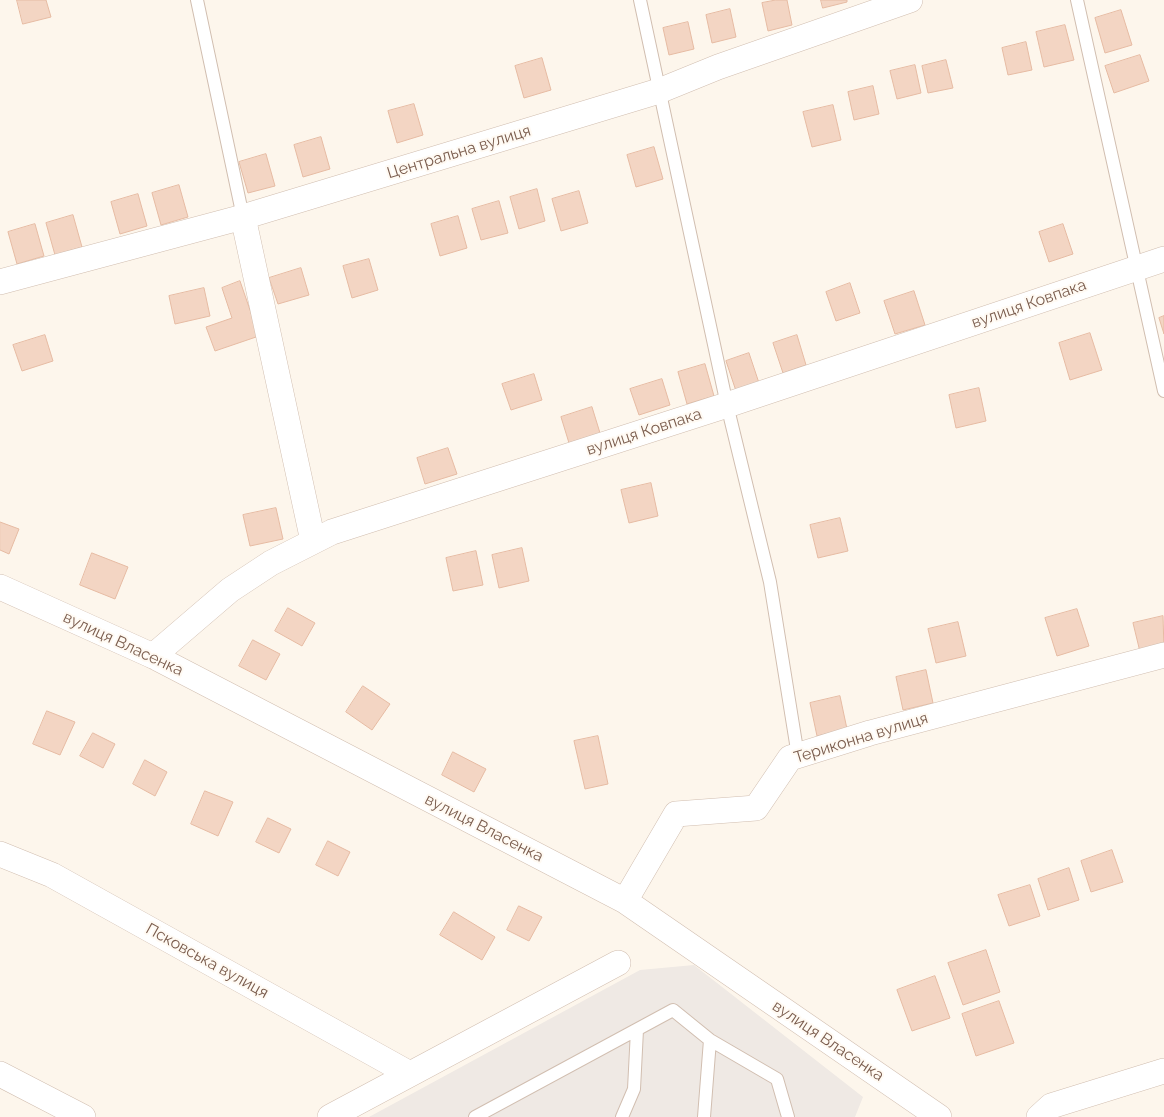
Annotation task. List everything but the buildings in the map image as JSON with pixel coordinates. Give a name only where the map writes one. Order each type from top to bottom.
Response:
[{"type":"street","name":"Центральна вулиця","points":[[0,282],[243,217],[659,91],[718,67],[910,0]]},
{"type":"street","points":[[243,217],[313,541]]},
{"type":"street","name":"вулиця Ковпака","points":[[153,656],[230,590],[271,563],[332,532],[727,405],[1164,259]]},
{"type":"street","name":"вулиця Власенка","points":[[0,587],[153,656],[625,901],[940,1117]]},
{"type":"street","name":"Териконна вулиця","points":[[625,901],[676,814],[756,808],[790,758],[879,730],[1164,655]]},
{"type":"street","name":"Псковська вулиця","points":[[0,854],[52,875],[410,1074]]},
{"type":"street","points":[[330,1117],[618,963]]},
{"type":"street","points":[[1039,1117],[1051,1106],[1164,1071]]},
{"type":"street","points":[[0,1074],[83,1117]]},
{"type":"lane","points":[[197,0],[243,217]]},
{"type":"lane","points":[[640,0],[727,405],[770,582],[798,756]]},
{"type":"lane","points":[[1077,0],[1135,268],[1164,391]]},
{"type":"lane","points":[[475,1117],[672,1010],[710,1040],[777,1079],[788,1117]]},
{"type":"lane","points":[[622,1117],[634,1089],[637,1030]]},
{"type":"lane","points":[[704,1117],[710,1040]]},
{"type":"shaded area","points":[[694,965],[863,1097],[855,1117],[369,1117],[640,970]]}]
